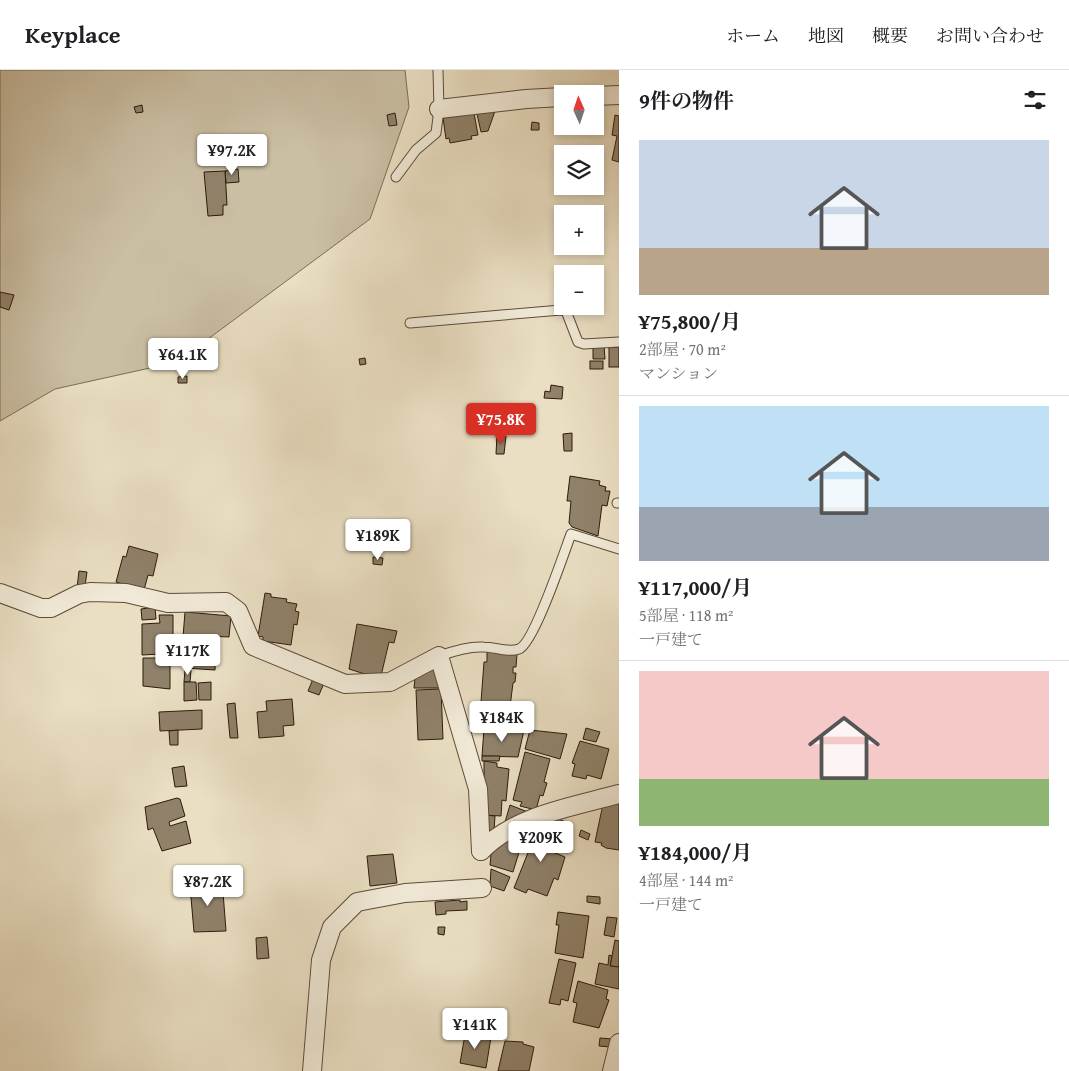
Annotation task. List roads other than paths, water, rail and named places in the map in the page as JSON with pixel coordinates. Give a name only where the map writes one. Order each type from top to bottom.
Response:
[{"type":"street","points":[[604,96],[619,95]]},
{"type":"street","points":[[439,109],[554,97]]},
{"type":"street","points":[[0,593],[41,608],[51,608],[79,594],[90,592],[126,593],[168,603],[226,602],[238,611],[253,646],[344,684],[390,682],[439,656],[478,789],[481,851],[495,837],[515,826],[556,811],[619,794]]},
{"type":"street","points":[[312,1071],[321,960],[332,927],[357,902],[405,893],[482,888]]},
{"type":"street","points":[[612,1071],[619,1043]]},
{"type":"lane","points":[[396,177],[416,150],[436,133],[439,109],[438,70]]},
{"type":"lane","points":[[410,322],[561,310],[566,311],[578,342],[584,344],[619,342]]},
{"type":"lane","points":[[439,656],[482,646],[512,650],[520,648],[529,637],[545,604],[571,534],[619,549]]}]
